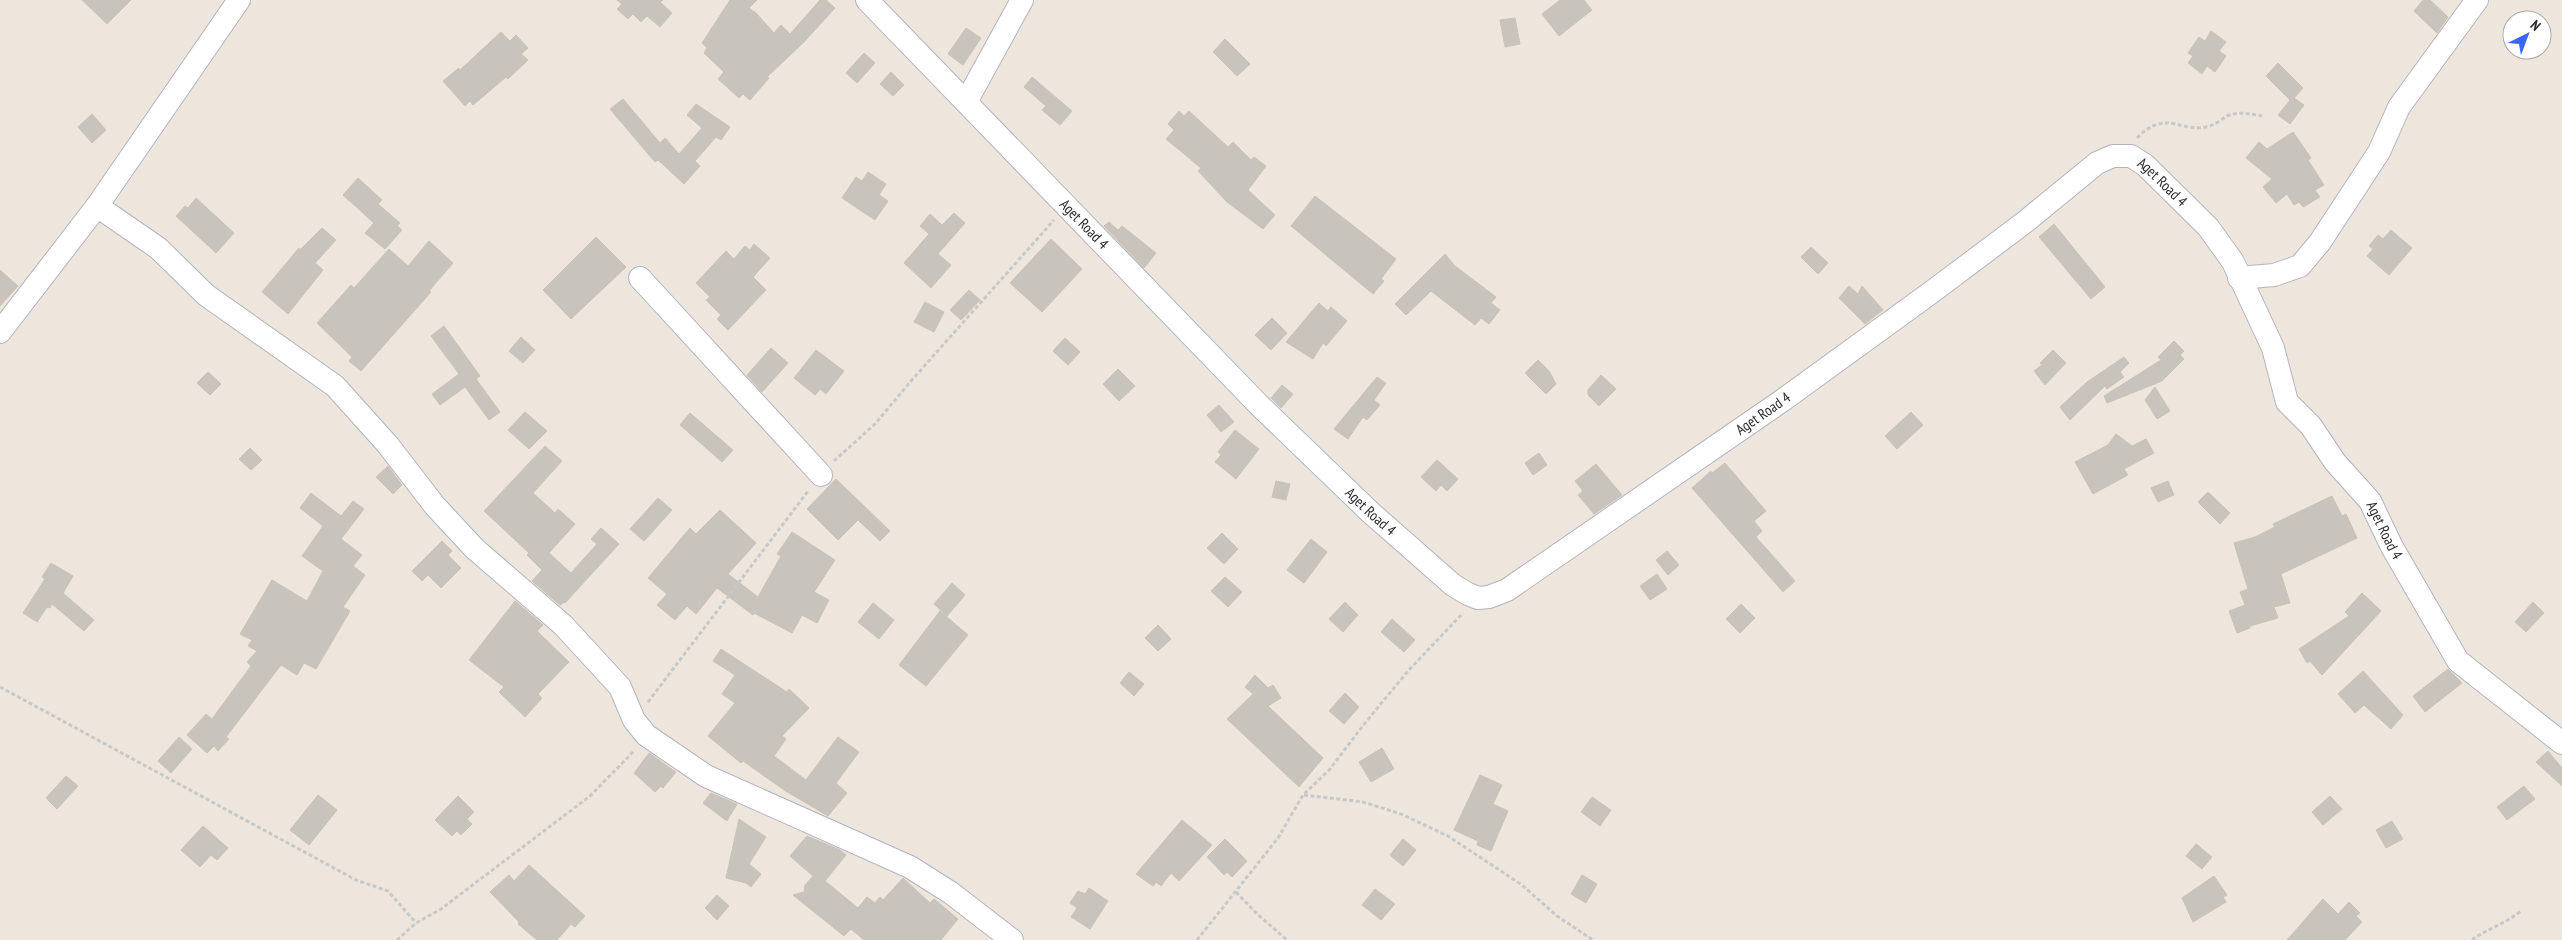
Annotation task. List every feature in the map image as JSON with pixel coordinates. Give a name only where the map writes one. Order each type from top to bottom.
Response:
[{"type":"street","points":[[0,332],[97,206],[240,0]]},
{"type":"street","name":"Aget Road 4","points":[[867,0],[1068,205],[1259,405],[1370,512],[1453,585],[1478,598],[1489,597],[1515,584],[1783,400],[2025,222],[2097,163],[2113,156],[2131,156],[2145,165],[2208,227],[2233,262],[2273,348],[2287,402],[2311,426],[2335,462],[2370,501],[2405,572],[2458,661],[2562,743]]},
{"type":"street","points":[[966,102],[1022,0]]},
{"type":"street","points":[[2239,278],[2274,275],[2300,266],[2320,242],[2379,152],[2399,107],[2477,0]]},
{"type":"street","points":[[97,206],[158,248],[206,295],[335,386],[388,445],[435,506],[475,549],[563,625],[613,680],[620,688],[640,728],[706,776],[910,867],[952,893],[1012,940]]},
{"type":"street","points":[[640,278],[821,476]]},
{"type":"path","points":[[2123,156],[2138,136],[2153,124],[2174,122],[2195,127],[2210,126],[2228,116],[2242,112],[2262,116]]},
{"type":"path","points":[[397,940],[416,923],[441,910],[590,796],[620,767],[640,728],[708,620],[821,476],[892,406],[911,381],[1068,205]]},
{"type":"path","points":[[1197,940],[1278,838],[1303,794],[1330,769],[1364,723],[1408,672],[1478,598]]},
{"type":"path","points":[[0,687],[356,880],[388,891],[416,923]]},
{"type":"path","points":[[1303,794],[1363,802],[1401,814],[1448,836],[1522,885],[1557,916],[1593,940]]},
{"type":"path","points":[[1236,892],[1254,912],[1287,940]]},
{"type":"path","points":[[2472,940],[2480,934],[2507,923],[2521,911]]},
{"type":"building","points":[[82,0],[131,0],[107,24]]},
{"type":"building","points":[[617,0],[663,0],[660,2],[672,13],[660,27],[647,16],[641,22],[633,14],[628,19],[617,9],[622,4]]},
{"type":"building","points":[[730,0],[757,0],[749,8],[774,33],[781,25],[790,34],[820,0],[826,0],[835,8],[804,42],[767,77],[769,78],[750,100],[743,94],[739,98],[718,79],[724,72],[704,53],[707,48],[702,43]]},
{"type":"building","points":[[1560,0],[1584,0],[1592,10],[1559,36],[1542,14]]},
{"type":"building","points":[[2423,0],[2430,0],[2448,17],[2437,33],[2414,11]]},
{"type":"building","points":[[1515,18],[1520,44],[1505,47],[1500,20]]},
{"type":"building","points":[[966,28],[981,38],[963,65],[948,54]]},
{"type":"building","points":[[2211,31],[2226,42],[2219,51],[2226,56],[2215,72],[2207,66],[2202,74],[2188,63],[2193,56],[2188,53],[2199,37],[2205,41]]},
{"type":"building","points":[[501,32],[510,41],[516,35],[528,48],[521,54],[528,60],[508,79],[506,77],[473,105],[470,101],[465,106],[443,81],[459,68],[460,70]]},
{"type":"building","points":[[1225,39],[1250,64],[1237,76],[1213,52]]},
{"type":"building","points":[[864,53],[875,63],[857,83],[846,73]]},
{"type":"building","points":[[2278,63],[2303,88],[2294,98],[2304,105],[2290,124],[2278,115],[2290,100],[2266,76]]},
{"type":"building","points":[[891,72],[904,85],[893,96],[880,84]]},
{"type":"building","points":[[1032,77],[1072,111],[1060,125],[1042,110],[1046,106],[1024,87]]},
{"type":"building","points":[[623,99],[660,143],[665,138],[679,154],[702,128],[687,115],[696,104],[730,127],[721,140],[716,137],[695,161],[700,166],[684,184],[658,160],[655,162],[610,109]]},
{"type":"building","points":[[1179,111],[1184,116],[1189,111],[1228,147],[1233,142],[1251,160],[1254,157],[1266,166],[1248,190],[1275,215],[1263,229],[1227,202],[1198,171],[1201,168],[1166,139],[1174,130],[1168,124]]},
{"type":"building","points":[[92,114],[106,130],[92,143],[78,127]]},
{"type":"building","points":[[2293,132],[2311,158],[2308,160],[2324,185],[2315,190],[2320,197],[2303,207],[2299,202],[2294,205],[2287,194],[2276,203],[2263,187],[2272,179],[2246,158],[2259,142],[2267,149]]},
{"type":"building","points":[[868,172],[886,184],[879,195],[888,201],[875,220],[842,198],[856,177],[862,181]]},
{"type":"building","points":[[358,178],[382,200],[378,204],[400,223],[397,226],[402,230],[385,249],[365,233],[374,223],[343,195]]},
{"type":"building","points":[[1315,196],[1396,259],[1381,279],[1384,281],[1373,294],[1291,226]]},
{"type":"building","points":[[196,198],[234,233],[216,253],[176,216],[185,206],[188,208]]},
{"type":"building","points":[[954,213],[965,223],[938,254],[951,265],[931,288],[904,263],[929,234],[920,226],[930,214],[942,225]]},
{"type":"building","points":[[1109,222],[1118,230],[1122,226],[1156,253],[1144,268],[1104,226]]},
{"type":"building","points":[[2054,224],[2105,287],[2091,299],[2039,237]]},
{"type":"building","points":[[322,228],[336,240],[315,263],[323,270],[288,314],[262,292],[299,248],[300,250]]},
{"type":"building","points":[[2391,230],[2412,248],[2389,275],[2367,256],[2373,249],[2369,246],[2378,235],[2383,239]]},
{"type":"building","points":[[596,237],[626,267],[571,319],[543,290]]},
{"type":"building","points":[[1051,239],[1082,269],[1042,312],[1010,283]]},
{"type":"building","points":[[429,241],[453,263],[429,291],[431,292],[361,371],[349,361],[352,357],[317,323],[351,285],[354,288],[389,249],[408,266]]},
{"type":"building","points":[[754,244],[770,258],[753,277],[766,290],[728,330],[717,319],[721,315],[706,300],[710,297],[696,283],[726,251],[734,259],[745,246],[750,250]]},
{"type":"building","points":[[1811,247],[1828,263],[1818,274],[1801,257]]},
{"type":"building","points":[[1445,254],[1455,266],[1496,297],[1491,303],[1500,310],[1489,324],[1481,318],[1475,325],[1431,291],[1406,315],[1395,304]]},
{"type":"building","points":[[0,270],[18,286],[0,306]]},
{"type":"building","points":[[1849,286],[1858,294],[1862,286],[1883,310],[1865,324],[1839,298]]},
{"type":"building","points":[[969,290],[980,300],[961,320],[950,310]]},
{"type":"building","points":[[925,302],[944,312],[934,332],[914,322]]},
{"type":"building","points":[[1319,303],[1328,311],[1331,307],[1347,321],[1326,346],[1323,343],[1313,359],[1286,342]]},
{"type":"building","points":[[1272,318],[1287,333],[1271,350],[1255,335]]},
{"type":"building","points":[[444,326],[480,376],[476,379],[500,412],[489,420],[465,387],[440,405],[432,394],[459,374],[431,336]]},
{"type":"building","points":[[521,337],[535,350],[523,363],[509,351]]},
{"type":"building","points":[[1065,338],[1080,352],[1068,365],[1053,351]]},
{"type":"building","points":[[2174,341],[2184,351],[2180,355],[2184,359],[2162,381],[2107,403],[2104,396],[2161,360],[2158,357]]},
{"type":"building","points":[[771,348],[788,363],[762,392],[747,375]]},
{"type":"building","points":[[816,350],[844,371],[826,394],[820,389],[815,395],[794,378]]},
{"type":"building","points":[[2053,350],[2066,363],[2045,385],[2034,371],[2042,365],[2040,363]]},
{"type":"building","points":[[2124,357],[2129,363],[2120,372],[2124,377],[2107,389],[2105,386],[2070,420],[2060,407],[2087,382]]},
{"type":"building","points":[[1538,360],[1549,371],[1556,384],[1546,394],[1525,373]]},
{"type":"building","points":[[1118,369],[1135,386],[1119,401],[1103,384]]},
{"type":"building","points":[[208,372],[221,384],[210,395],[197,383]]},
{"type":"building","points":[[1601,375],[1616,389],[1599,406],[1588,395],[1588,390]]},
{"type":"building","points":[[1377,377],[1386,383],[1374,400],[1380,405],[1367,420],[1363,417],[1348,439],[1334,429]]},
{"type":"building","points":[[1282,385],[1293,394],[1281,408],[1271,398]]},
{"type":"building","points":[[2155,387],[2170,411],[2157,419],[2145,400]]},
{"type":"building","points":[[1219,405],[1234,422],[1221,432],[1207,415]]},
{"type":"building","points":[[525,412],[547,431],[529,449],[508,430]]},
{"type":"building","points":[[1911,412],[1923,425],[1897,449],[1885,436]]},
{"type":"building","points":[[690,413],[733,450],[722,462],[680,425]]},
{"type":"building","points":[[1235,430],[1259,449],[1236,479],[1215,462],[1221,455],[1218,452]]},
{"type":"building","points":[[2116,434],[2132,446],[2146,439],[2154,453],[2124,469],[2128,475],[2093,494],[2075,462],[2108,445]]},
{"type":"building","points":[[545,446],[562,461],[533,493],[555,513],[558,509],[575,524],[549,553],[571,573],[597,544],[591,539],[601,528],[619,544],[565,603],[560,605],[532,581],[542,570],[527,555],[529,553],[484,511]]},
{"type":"building","points":[[250,448],[262,460],[251,470],[239,459]]},
{"type":"building","points":[[1539,453],[1547,465],[1533,475],[1525,463]]},
{"type":"building","points":[[1437,460],[1458,479],[1447,491],[1441,485],[1436,491],[1421,477]]},
{"type":"building","points":[[1725,463],[1766,511],[1754,521],[1762,531],[1756,537],[1795,581],[1783,592],[1692,488],[1711,471],[1712,473]]},
{"type":"building","points":[[1596,464],[1622,495],[1594,514],[1578,495],[1583,491],[1575,481]]},
{"type":"building","points":[[388,466],[402,485],[393,494],[376,477]]},
{"type":"building","points":[[836,479],[890,531],[880,541],[858,520],[838,540],[807,509]]},
{"type":"building","points":[[1276,481],[1290,484],[1286,500],[1272,497]]},
{"type":"building","points":[[2168,481],[2174,495],[2158,502],[2151,488]]},
{"type":"building","points":[[2208,492],[2230,513],[2220,524],[2198,502]]},
{"type":"building","points":[[311,493],[341,516],[353,501],[364,509],[341,539],[362,555],[353,566],[365,575],[343,607],[350,611],[316,669],[304,663],[297,675],[281,665],[226,737],[229,739],[218,751],[214,746],[207,753],[187,735],[206,714],[212,719],[251,666],[247,662],[257,651],[248,646],[252,640],[240,634],[272,580],[307,601],[323,571],[302,556],[323,526],[300,508]]},
{"type":"building","points":[[2332,496],[2342,516],[2346,514],[2357,538],[2281,574],[2290,603],[2274,607],[2278,618],[2250,626],[2250,628],[2237,633],[2229,611],[2245,605],[2240,592],[2248,589],[2234,543],[2255,537],[2275,527],[2273,524]]},
{"type":"building","points":[[658,498],[672,510],[644,541],[630,529]]},
{"type":"building","points":[[720,510],[756,543],[728,574],[758,597],[781,556],[777,554],[792,532],[835,560],[814,592],[829,600],[817,623],[802,615],[792,633],[754,613],[753,615],[717,588],[696,614],[687,606],[675,620],[657,605],[667,594],[648,578],[690,528],[696,534]]},
{"type":"building","points":[[1222,533],[1238,549],[1224,564],[1207,548]]},
{"type":"building","points":[[1311,539],[1327,552],[1304,583],[1287,570]]},
{"type":"building","points":[[442,541],[452,551],[448,555],[461,568],[441,588],[428,575],[422,581],[412,571]]},
{"type":"building","points":[[1667,551],[1679,565],[1668,575],[1656,560]]},
{"type":"building","points":[[51,563],[73,576],[63,593],[94,620],[84,631],[52,604],[50,608],[47,607],[37,622],[23,613],[45,579],[42,577]]},
{"type":"building","points":[[1657,574],[1667,589],[1650,600],[1640,586]]},
{"type":"building","points":[[1225,577],[1242,592],[1228,607],[1211,591]]},
{"type":"building","points":[[952,583],[965,595],[947,616],[934,604]]},
{"type":"building","points":[[2362,593],[2381,611],[2322,675],[2310,661],[2307,663],[2299,649],[2349,616],[2345,612]]},
{"type":"building","points":[[515,601],[543,625],[537,631],[569,662],[538,694],[542,698],[525,717],[499,692],[504,687],[469,660]]},
{"type":"building","points":[[1345,602],[1358,615],[1343,632],[1329,619]]},
{"type":"building","points":[[2533,602],[2544,613],[2526,632],[2515,622]]},
{"type":"building","points":[[873,603],[894,620],[879,639],[858,622]]},
{"type":"building","points":[[1741,604],[1755,618],[1740,633],[1726,619]]},
{"type":"building","points":[[940,611],[968,635],[926,686],[899,665]]},
{"type":"building","points":[[1392,619],[1415,640],[1404,652],[1381,632]]},
{"type":"building","points":[[1158,625],[1171,639],[1158,651],[1145,638]]},
{"type":"building","points":[[721,649],[787,692],[789,689],[809,708],[782,736],[786,739],[774,756],[806,780],[838,737],[859,752],[836,783],[847,793],[828,816],[784,790],[743,761],[741,763],[708,736],[735,703],[722,694],[735,675],[713,661]]},
{"type":"building","points":[[2448,669],[2462,683],[2425,712],[2413,696]]},
{"type":"building","points":[[2363,671],[2403,715],[2391,729],[2364,705],[2355,713],[2338,694]]},
{"type":"building","points":[[1129,672],[1144,684],[1134,696],[1120,683]]},
{"type":"building","points":[[1255,675],[1268,688],[1273,685],[1281,698],[1268,706],[1323,758],[1299,787],[1227,719],[1253,694],[1245,687]]},
{"type":"building","points":[[1345,693],[1359,707],[1344,724],[1329,711]]},
{"type":"building","points":[[179,737],[192,749],[171,773],[158,761]]},
{"type":"building","points":[[1382,748],[1394,769],[1371,782],[1359,762]]},
{"type":"building","points":[[2548,751],[2562,768],[2562,786],[2536,762]]},
{"type":"building","points":[[649,753],[676,772],[663,788],[661,786],[655,792],[634,773]]},
{"type":"building","points":[[1480,775],[1502,785],[1493,804],[1508,811],[1491,851],[1477,845],[1478,841],[1454,830]]},
{"type":"building","points":[[66,776],[78,786],[57,809],[46,798]]},
{"type":"building","points":[[2524,786],[2535,799],[2507,820],[2497,807]]},
{"type":"building","points":[[711,793],[737,804],[727,821],[703,803]]},
{"type":"building","points":[[318,795],[337,810],[309,845],[290,830]]},
{"type":"building","points":[[458,796],[474,812],[467,819],[472,824],[461,835],[457,831],[452,836],[435,820]]},
{"type":"building","points":[[2330,796],[2342,809],[2323,825],[2312,812]]},
{"type":"building","points":[[1592,797],[1611,810],[1600,826],[1581,812]]},
{"type":"building","points":[[739,819],[766,837],[749,864],[761,874],[751,887],[746,883],[726,878]]},
{"type":"building","points":[[1182,820],[1212,845],[1179,881],[1171,873],[1161,886],[1156,882],[1153,886],[1136,874]]},
{"type":"building","points":[[2392,821],[2403,839],[2386,848],[2376,830]]},
{"type":"building","points":[[203,826],[228,848],[217,860],[211,855],[200,867],[181,850]]},
{"type":"building","points":[[807,836],[840,850],[846,855],[825,881],[858,908],[867,897],[875,903],[880,897],[883,900],[903,878],[930,903],[934,899],[958,919],[941,940],[864,940],[851,929],[844,936],[793,895],[804,892],[805,885],[813,876],[790,856]]},
{"type":"building","points":[[1225,839],[1247,861],[1232,877],[1227,872],[1224,875],[1207,857]]},
{"type":"building","points":[[1403,839],[1416,850],[1403,866],[1390,855]]},
{"type":"building","points":[[2196,844],[2212,857],[2202,869],[2186,856]]},
{"type":"building","points":[[529,865],[585,916],[575,927],[571,924],[557,940],[537,940],[518,924],[519,922],[490,892],[509,875],[514,881]]},
{"type":"building","points":[[1582,875],[1597,884],[1586,903],[1571,894]]},
{"type":"building","points":[[2214,876],[2227,895],[2223,897],[2226,902],[2193,922],[2182,898]]},
{"type":"building","points":[[1089,888],[1108,901],[1090,929],[1071,917],[1077,908],[1070,903],[1078,891],[1085,894]]},
{"type":"building","points":[[1375,889],[1395,904],[1381,920],[1362,905]]},
{"type":"building","points":[[717,895],[729,906],[717,920],[705,908]]},
{"type":"building","points":[[2323,899],[2338,914],[2349,902],[2360,913],[2356,916],[2362,922],[2345,940],[2287,940]]}]
